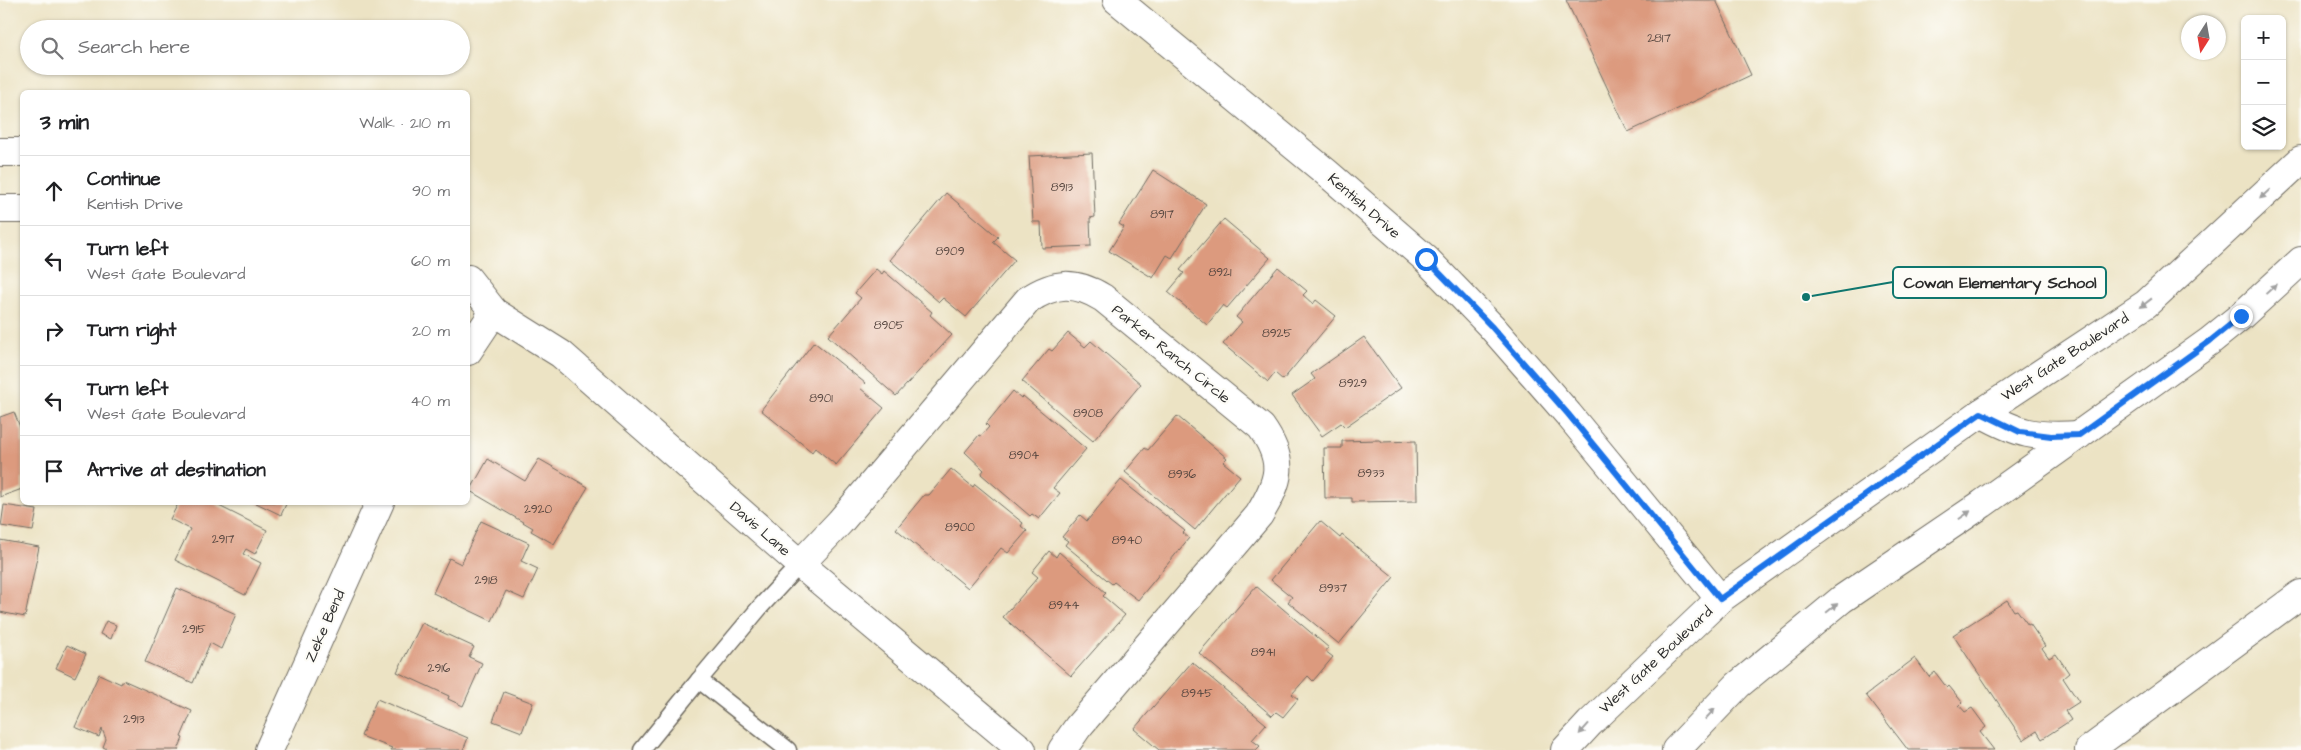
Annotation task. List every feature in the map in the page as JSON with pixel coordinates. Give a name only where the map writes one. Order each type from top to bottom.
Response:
[{"type":"street","name":"Kentish Drive","points":[[1117,0],[1327,173],[1426,259],[1491,326],[1568,414],[1720,599]]},
{"type":"street","points":[[0,152],[20,152]]},
{"type":"street","name":"West Gate Boulevard","points":[[1565,750],[1590,723],[1720,599],[1981,413],[2146,304],[2301,160]]},
{"type":"street","points":[[0,209],[20,209]]},
{"type":"street","points":[[1676,750],[1738,685],[1842,600],[2210,341],[2241,316],[2301,261]]},
{"type":"street","name":"Davis Lane","points":[[470,282],[494,312],[560,354],[800,564],[1022,750]]},
{"type":"street","name":"Parker Ranch Circle","points":[[800,564],[840,522],[1028,300],[1053,287],[1071,285],[1087,288],[1103,298],[1261,427],[1272,443],[1278,458],[1277,477],[1270,497],[1259,515],[1078,728],[1062,750]]},
{"type":"street","name":"Davis Lane","points":[[470,309],[494,312]]},
{"type":"street","points":[[470,348],[494,312]]},
{"type":"street","points":[[1981,413],[2020,432],[2051,436],[2079,435]]},
{"type":"street","name":"Zeke Bend","points":[[269,750],[379,505]]},
{"type":"street","points":[[2089,750],[2301,594]]},
{"type":"lane","points":[[642,750],[761,606],[800,564]]},
{"type":"lane","points":[[700,680],[788,750]]},
{"type":"building","points":[[1566,0],[1716,0],[1751,75],[1628,132]]},
{"type":"building","points":[[1092,153],[1095,217],[1090,218],[1091,246],[1042,248],[1041,222],[1033,222],[1029,156]]},
{"type":"building","points":[[1153,170],[1206,204],[1172,258],[1167,255],[1153,278],[1109,251],[1124,227],[1119,224]]},
{"type":"building","points":[[946,193],[998,237],[993,242],[1015,260],[966,317],[943,298],[939,302],[890,260]]},
{"type":"building","points":[[1224,219],[1270,258],[1227,308],[1223,305],[1207,325],[1168,292],[1184,273],[1180,270]]},
{"type":"building","points":[[1278,267],[1307,291],[1303,295],[1313,304],[1316,300],[1336,316],[1283,380],[1275,373],[1268,382],[1223,344],[1242,322],[1236,317]]},
{"type":"building","points":[[876,269],[882,274],[884,271],[932,312],[930,315],[952,335],[896,396],[828,336],[861,298],[855,293]]},
{"type":"building","points":[[1068,333],[1085,347],[1091,341],[1141,384],[1093,441],[1022,381],[1049,349],[1052,351]]},
{"type":"building","points":[[1364,337],[1401,388],[1345,427],[1341,423],[1322,436],[1292,395],[1315,379],[1311,374]]},
{"type":"building","points":[[814,342],[865,383],[860,388],[884,408],[836,465],[815,448],[812,452],[761,410]]},
{"type":"building","points":[[1013,391],[1021,398],[1023,396],[1086,449],[1053,488],[1060,493],[1039,519],[1032,514],[1030,516],[981,474],[984,470],[965,452],[979,435],[981,436],[989,427],[986,424]]},
{"type":"building","points":[[14,412],[20,427],[20,490],[0,497],[0,417]]},
{"type":"building","points":[[1177,416],[1227,458],[1223,462],[1240,476],[1195,530],[1125,472],[1145,448],[1148,450]]},
{"type":"building","points":[[1379,440],[1382,442],[1416,441],[1417,501],[1352,502],[1352,498],[1325,498],[1324,448],[1342,448],[1342,441]]},
{"type":"building","points":[[488,459],[525,481],[539,459],[588,487],[554,544],[531,531],[533,528],[470,491]]},
{"type":"building","points":[[951,469],[973,487],[975,484],[1023,523],[1021,526],[1027,531],[1008,553],[1001,548],[968,588],[896,529],[924,495],[929,495]]},
{"type":"building","points":[[1121,480],[1185,531],[1183,533],[1189,538],[1138,600],[1114,582],[1112,584],[1065,545],[1068,541],[1062,537],[1080,515],[1087,521]]},
{"type":"building","points":[[4,505],[37,510],[33,531],[1,526]]},
{"type":"building","points":[[177,505],[217,505],[267,530],[255,554],[246,549],[243,554],[261,563],[245,595],[175,560],[190,529],[170,519]]},
{"type":"building","points":[[260,505],[286,505],[281,515]]},
{"type":"building","points":[[481,521],[529,543],[521,561],[538,569],[524,599],[506,591],[492,621],[433,593],[449,558],[461,564]]},
{"type":"building","points":[[1320,521],[1340,538],[1342,535],[1394,577],[1339,644],[1288,602],[1292,597],[1271,580]]},
{"type":"building","points":[[0,540],[39,547],[25,617],[0,612]]},
{"type":"building","points":[[1049,551],[1056,557],[1059,552],[1106,593],[1103,596],[1125,615],[1071,676],[1003,617],[1038,577],[1032,572]]},
{"type":"building","points":[[1256,586],[1329,648],[1325,651],[1333,657],[1313,681],[1308,676],[1292,694],[1298,699],[1283,717],[1276,712],[1272,716],[1199,653]]},
{"type":"building","points":[[177,588],[236,614],[221,649],[210,643],[193,683],[145,662]]},
{"type":"building","points":[[2007,600],[2014,611],[2017,610],[2028,625],[2030,624],[2045,646],[2042,648],[2049,658],[2056,654],[2069,673],[2063,678],[2079,702],[2065,711],[2071,720],[2042,739],[2037,731],[2023,740],[1953,635]]},
{"type":"building","points":[[106,621],[116,625],[111,639],[100,634]]},
{"type":"building","points":[[422,623],[474,647],[469,657],[482,663],[463,706],[448,699],[449,696],[397,672]]},
{"type":"building","points":[[67,645],[86,654],[75,677],[56,668]]},
{"type":"building","points":[[1915,658],[1929,677],[1935,672],[1947,688],[1949,686],[1962,702],[1959,705],[1965,712],[1972,708],[1986,727],[1980,732],[1994,750],[1908,750],[1866,695]]},
{"type":"building","points":[[1192,662],[1266,724],[1252,740],[1260,746],[1256,750],[1159,750],[1134,729]]},
{"type":"building","points":[[99,674],[121,684],[123,680],[192,711],[181,737],[183,738],[178,750],[109,750],[103,747],[106,739],[102,729],[99,737],[75,727]]},
{"type":"building","points":[[504,692],[533,703],[522,732],[493,721]]},
{"type":"building","points":[[377,699],[468,738],[463,750],[391,750],[392,748],[361,736]]},
{"type":"place","name":"Cowan Elementary School","points":[[1806,297]]},
{"type":"route","points":[[1426,259],[1491,326],[1568,414],[1720,599],[1981,413],[2020,432],[2051,436],[2079,435],[2210,341],[2241,316]]}]
